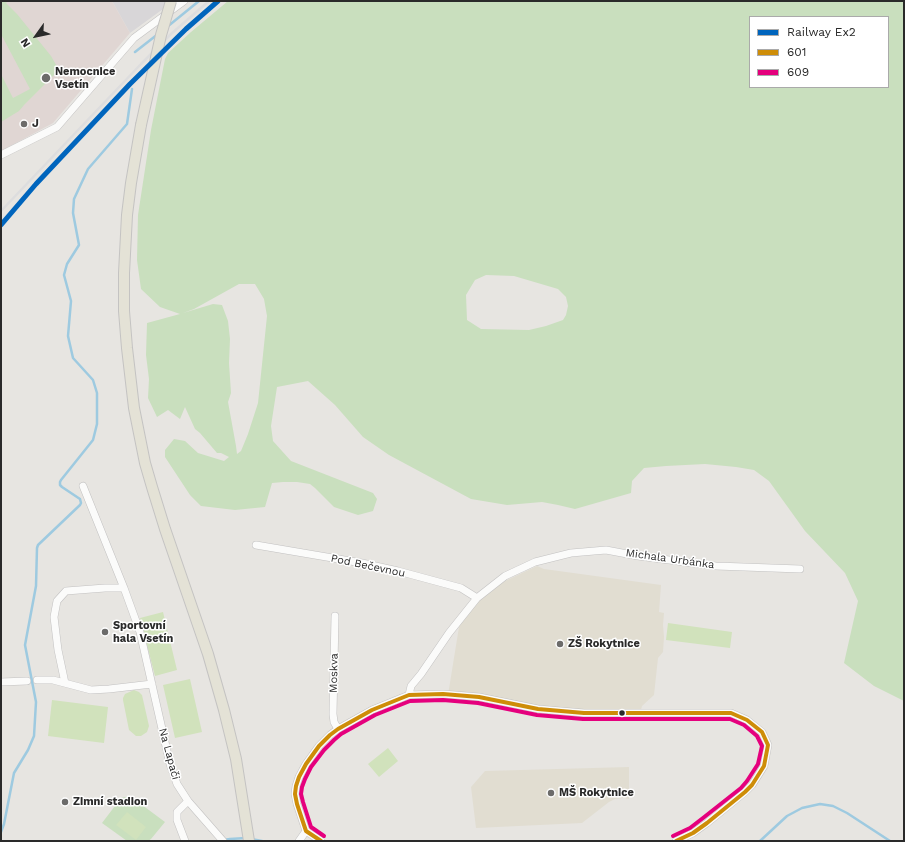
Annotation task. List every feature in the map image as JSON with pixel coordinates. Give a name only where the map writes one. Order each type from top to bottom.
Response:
[{"type":"main road","points":[[171,1],[141,125],[131,183],[127,216],[124,273],[124,311],[127,348],[134,408],[145,463],[165,529],[208,654],[224,710],[236,759],[249,841]]},
{"type":"street","points":[[1,155],[57,127],[134,38],[184,1]]},
{"type":"street","name":"Na Lapači","points":[[83,486],[140,632],[170,764],[177,784],[188,802],[223,841]]},
{"type":"street","name":"Pod Bečevnou","points":[[256,545],[362,563],[398,571],[461,588],[477,598]]},
{"type":"street","name":"Michala Urbánka","points":[[409,695],[411,686],[449,633],[477,598],[504,576],[538,561],[571,553],[606,550],[638,556],[716,566],[800,569]]},
{"type":"street","points":[[65,683],[58,650],[54,617],[58,601],[66,591],[124,588]]},
{"type":"street","name":"Moskva","points":[[335,616],[333,714],[334,722],[338,729]]},
{"type":"street","points":[[36,680],[52,680],[91,690],[152,684]]},
{"type":"street","points":[[1,682],[26,681]]},
{"type":"street","points":[[320,841],[306,831],[295,794],[299,777],[319,746],[338,729],[372,710],[409,695],[443,694],[479,697],[538,709],[584,713],[731,713],[747,720],[762,732],[768,745],[764,766],[752,785],[745,792],[707,823],[676,841]]},
{"type":"street","points":[[185,841],[177,820],[177,812],[188,802]]},
{"type":"street","points":[[299,841],[306,831]]},
{"type":"shaded area","name":"Nemocnice Vsetín","points":[[1,1],[112,1],[130,33],[53,123],[1,151]]},
{"type":"shaded area","points":[[112,1],[174,1],[130,33]]},
{"type":"shaded area","name":"ZŠ Rokytnice","points":[[537,566],[544,569],[661,585],[659,612],[664,613],[663,652],[658,658],[654,695],[642,706],[640,714],[584,713],[448,695],[459,627],[477,598],[503,582]]},
{"type":"shaded area","name":"MŠ Rokytnice","points":[[629,767],[629,799],[615,799],[609,802],[582,823],[476,828],[471,787],[485,771]]},
{"type":"green space","points":[[1,1],[8,1],[6,3],[17,14],[51,56],[59,70],[19,111],[1,122],[1,74],[13,98],[30,89],[1,34]]},
{"type":"green space","points":[[228,1],[904,1],[904,701],[874,686],[844,663],[858,601],[845,573],[805,531],[769,481],[754,470],[705,464],[644,468],[632,481],[631,493],[575,509],[542,502],[507,505],[471,499],[389,455],[363,437],[335,405],[308,381],[277,387],[271,426],[273,441],[291,461],[373,493],[377,499],[373,511],[358,515],[334,507],[310,484],[297,482],[272,483],[265,507],[235,510],[201,506],[190,495],[165,457],[165,450],[174,439],[185,441],[198,453],[224,461],[229,457],[221,453],[217,453],[195,429],[185,407],[180,419],[168,410],[157,417],[148,398],[149,379],[146,355],[147,323],[180,314],[160,307],[141,289],[137,260],[138,215],[151,130],[165,59],[168,53]],"holes":[[[486,275],[514,276],[558,289],[566,297],[568,306],[566,315],[563,320],[529,330],[481,329],[467,320],[466,295],[475,280]],[[239,284],[255,284],[264,299],[267,316],[258,403],[248,434],[241,451],[237,454],[228,402],[231,393],[229,363],[230,339],[228,321],[222,305],[213,304],[183,313],[194,309]]]},
{"type":"green space","points":[[163,612],[177,670],[155,676],[140,618]]},
{"type":"green space","points":[[668,623],[732,632],[730,648],[666,640]]},
{"type":"green space","points":[[190,679],[202,732],[175,738],[163,685]]},
{"type":"green space","points":[[134,690],[142,695],[149,726],[147,732],[141,736],[136,736],[129,730],[123,700],[125,694]]},
{"type":"green space","points":[[52,700],[108,707],[104,743],[48,736]]},
{"type":"green space","points":[[388,748],[398,761],[379,777],[368,764]]},
{"type":"green space","points":[[130,796],[165,822],[148,841],[127,841],[102,823],[121,798]]},
{"type":"green space","points":[[127,812],[146,827],[136,840],[116,825]]},
{"type":"waterway","points":[[167,27],[199,1]]},
{"type":"waterway","points":[[135,52],[158,34]]},
{"type":"waterway","points":[[1,832],[4,824],[14,773],[28,750],[34,736],[36,702],[25,645],[36,586],[37,548],[38,545],[81,503],[80,499],[62,487],[60,482],[93,440],[97,424],[97,393],[93,380],[73,358],[68,336],[71,301],[64,275],[67,264],[79,245],[73,213],[74,199],[88,169],[127,124],[132,89]]},
{"type":"waterway","points":[[760,841],[787,816],[802,808],[820,804],[833,806],[847,813],[890,841]]},
{"type":"waterway","points":[[223,840],[246,838]]},
{"type":"waterway","points":[[251,839],[262,841]]},
{"type":"railway","points":[[1,211],[141,64],[171,34],[209,1]]},
{"type":"rail line","name":"Ex2","points":[[1,225],[36,184],[130,84],[186,29],[218,1]]},
{"type":"transit line","name":"601","points":[[321,841],[306,831],[295,794],[299,777],[319,746],[338,729],[372,710],[409,695],[443,694],[479,697],[538,709],[584,713],[731,713],[747,720],[762,732],[768,745],[764,766],[752,785],[745,792],[693,833],[676,841]]},
{"type":"transit line","name":"609","points":[[324,836],[311,827],[301,794],[302,787],[311,767],[324,750],[341,734],[375,715],[410,701],[443,700],[478,703],[537,715],[583,719],[730,719],[744,725],[757,736],[762,746],[758,764],[741,788],[690,828],[673,836]]},
{"type":"place","name":"Nemocnice Vsetín","points":[[46,78]]},
{"type":"place","name":"J","points":[[24,124]]},
{"type":"place","name":"Sportovní hala Vsetín","points":[[105,632]]},
{"type":"place","name":"ZŠ Rokytnice","points":[[560,644]]},
{"type":"place","name":"MŠ Rokytnice","points":[[551,793]]},
{"type":"place","name":"Zimní stadion","points":[[65,802]]}]
